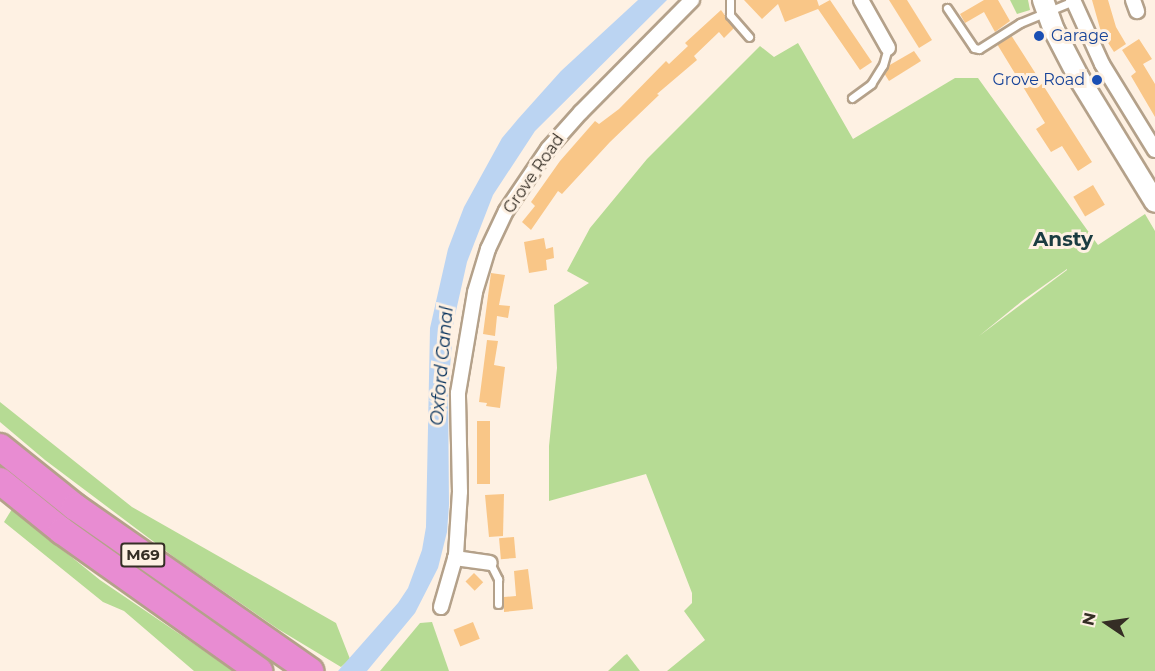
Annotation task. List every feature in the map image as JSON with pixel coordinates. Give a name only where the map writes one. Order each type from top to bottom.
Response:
[{"type":"highway","name":"M69","points":[[0,447],[75,507],[299,665]]},
{"type":"highway","name":"M69","points":[[0,481],[62,531],[260,671]]},
{"type":"main road","points":[[1044,5],[1079,78],[1155,202]]},
{"type":"street","name":"Grove Road","points":[[441,607],[455,558],[460,492],[458,393],[475,292],[488,249],[506,211],[548,149],[581,112],[692,0]]},
{"type":"street","points":[[861,0],[888,48]]},
{"type":"street","points":[[1073,1],[1102,64],[1155,150]]},
{"type":"street","points":[[455,558],[490,563]]},
{"type":"lane","points":[[730,0],[730,15],[749,37]]},
{"type":"lane","points":[[947,8],[974,48],[979,49],[1044,5],[1073,1]]},
{"type":"lane","points":[[852,98],[871,84],[882,65],[888,48]]},
{"type":"lane","points":[[490,563],[498,579],[498,604]]},
{"type":"green space","points":[[1010,0],[1028,0],[1030,10],[1017,14]]},
{"type":"green space","points":[[798,43],[853,139],[955,78],[978,78],[1098,245],[1145,214],[1155,231],[1155,671],[667,671],[705,640],[684,611],[692,603],[692,593],[646,474],[549,501],[549,446],[557,368],[554,305],[589,283],[567,271],[590,228],[647,159],[760,46],[774,57]],"holes":[[[1067,270],[979,336],[1022,301]]]},
{"type":"green space","points":[[0,402],[132,507],[336,623],[350,659],[341,667],[278,629],[178,560],[45,460],[0,422]]},
{"type":"green space","points":[[12,509],[100,580],[234,671],[194,671],[124,611],[103,602],[4,522]]},
{"type":"green space","points":[[432,622],[449,671],[380,671],[420,623]]},
{"type":"green space","points":[[627,654],[640,671],[608,671],[624,656]]},
{"type":"water","name":"Oxford Canal","points":[[638,0],[667,0],[535,131],[493,195],[467,262],[454,320],[448,391],[449,505],[447,532],[438,568],[415,613],[367,671],[338,671],[398,603],[408,588],[422,550],[426,527],[430,328],[448,249],[464,207],[502,138],[561,71]]},
{"type":"building","points":[[744,0],[817,0],[819,6],[830,0],[872,62],[860,70],[818,9],[785,22],[778,4],[762,19]]},
{"type":"building","points":[[889,0],[907,0],[932,40],[919,48]]},
{"type":"building","points":[[984,0],[998,0],[1010,21],[995,32],[984,12],[965,23],[960,14]]},
{"type":"building","points":[[1092,0],[1108,0],[1116,27],[1126,44],[1114,52],[1101,32]]},
{"type":"building","points":[[721,10],[734,28],[724,38],[719,32],[694,56],[697,60],[657,94],[659,95],[610,142],[562,194],[558,191],[531,230],[522,222],[535,206],[531,202],[560,161],[595,121],[599,124],[619,109],[666,61],[669,64],[688,46],[685,43]]},
{"type":"building","points":[[1011,35],[1092,162],[1078,171],[1062,146],[1051,152],[1036,129],[1045,123],[997,44]]},
{"type":"building","points":[[1139,39],[1152,59],[1143,64],[1155,84],[1155,117],[1131,76],[1136,72],[1122,50]]},
{"type":"building","points":[[914,51],[921,61],[889,81],[884,73],[888,66]]},
{"type":"building","points":[[1093,185],[1105,205],[1085,217],[1073,197]]},
{"type":"building","points":[[544,238],[546,249],[553,247],[554,258],[546,260],[547,270],[529,273],[524,242]]},
{"type":"building","points":[[491,273],[505,275],[499,305],[510,306],[508,318],[497,316],[495,336],[483,334]]},
{"type":"building","points":[[487,340],[498,341],[494,365],[505,367],[500,408],[486,406],[487,403],[479,402]]},
{"type":"building","points":[[477,421],[490,421],[490,484],[477,484]]},
{"type":"building","points":[[504,494],[503,536],[489,537],[485,495]]},
{"type":"building","points":[[514,537],[516,558],[501,559],[499,538]]},
{"type":"building","points":[[528,569],[533,609],[504,612],[504,597],[516,596],[514,571]]},
{"type":"building","points":[[474,573],[483,582],[475,591],[466,581]]},
{"type":"building","points":[[473,622],[480,639],[460,647],[454,630]]},
{"type":"place","name":"Garage","points":[[1039,36]]},
{"type":"place","name":"Grove Road","points":[[1097,80]]},
{"type":"district","name":"Ansty","points":[[1063,239]]}]
